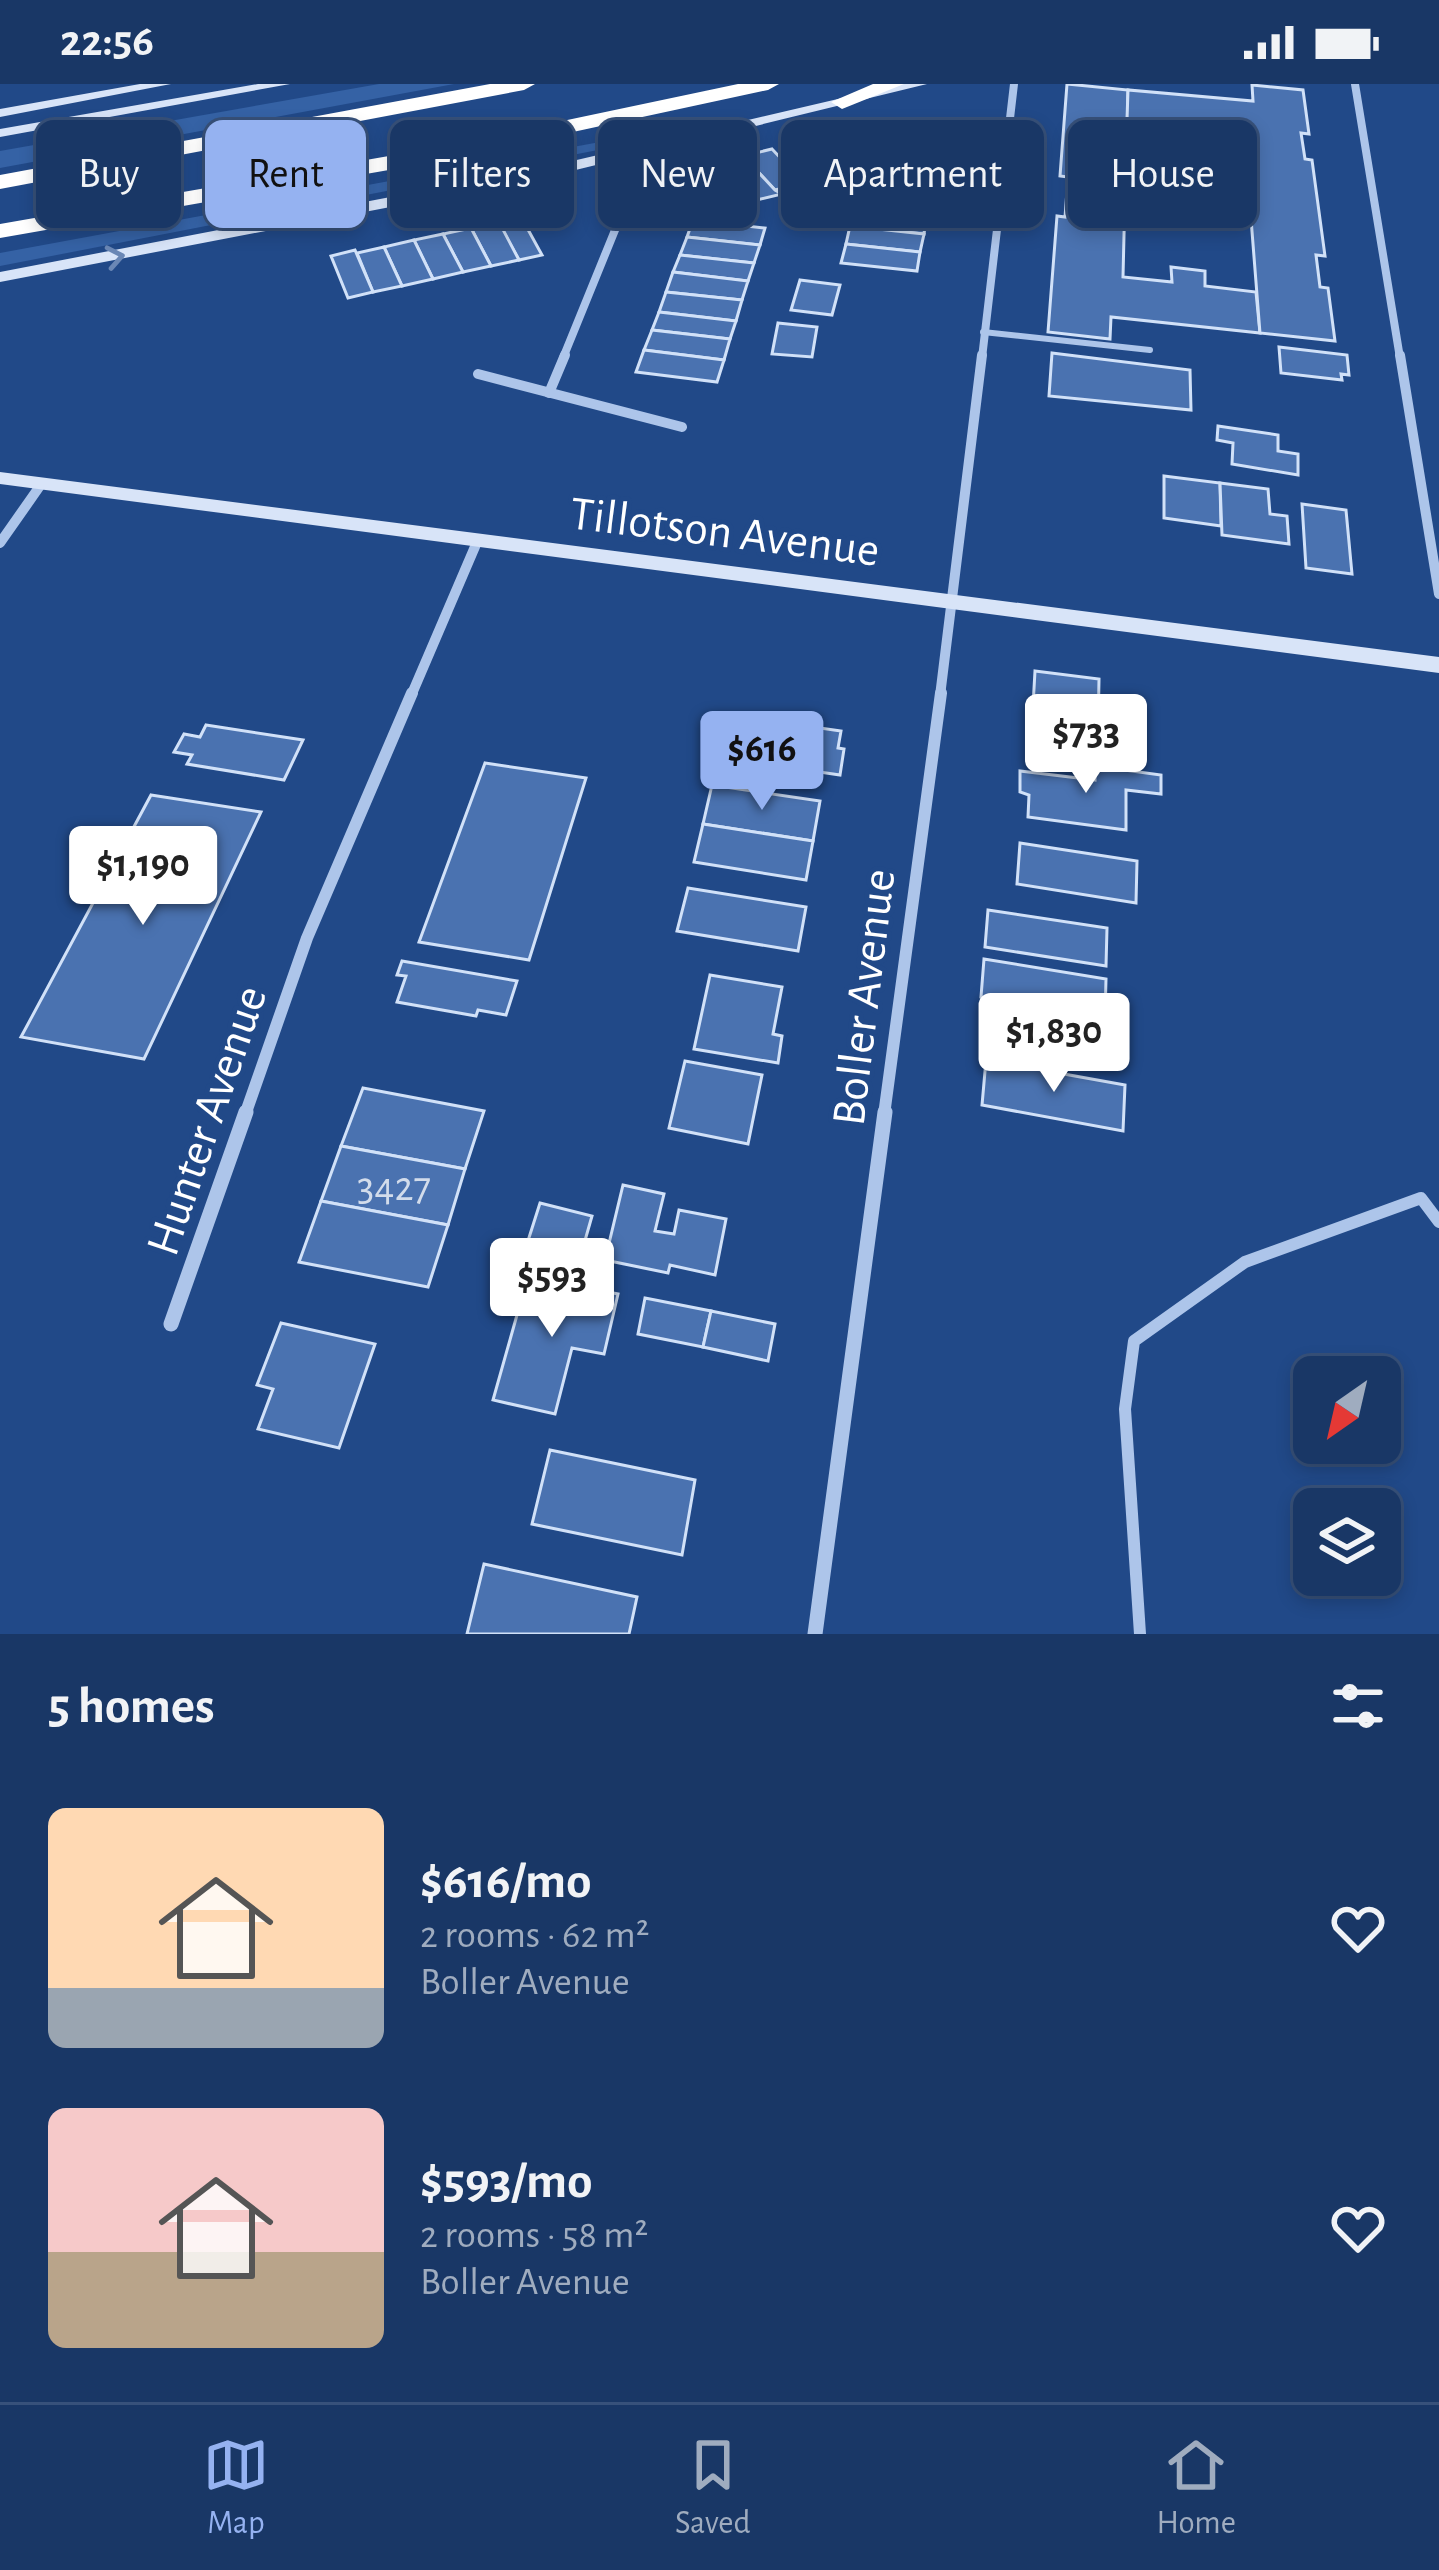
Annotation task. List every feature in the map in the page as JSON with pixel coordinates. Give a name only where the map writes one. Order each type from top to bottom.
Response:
[{"type":"highway","points":[[0,182],[251,139],[524,84]]},
{"type":"highway","points":[[0,231],[408,160],[768,84]]},
{"type":"highway","points":[[842,102],[893,84]]},
{"type":"main road","points":[[0,113],[50,95],[164,84]]},
{"type":"main road","points":[[77,120],[284,84]]},
{"type":"main road","points":[[757,123],[920,84]]},
{"type":"main road","points":[[67,120],[86,91]]},
{"type":"main road","points":[[50,95],[65,120]]},
{"type":"main road","points":[[0,134],[36,127]]},
{"type":"main road","points":[[0,277],[341,214],[598,160]]},
{"type":"main road","name":"Tillotson Avenue","points":[[0,478],[1439,665]]},
{"type":"street","name":"Boller Avenue","points":[[815,1634],[953,600],[1014,84]]},
{"type":"street","points":[[1355,84],[1439,593]]},
{"type":"street","points":[[549,392],[616,228]]},
{"type":"street","points":[[478,374],[682,427]]},
{"type":"street","points":[[0,543],[42,483]]},
{"type":"street","name":"Hunter Avenue","points":[[171,1324],[307,938],[477,542]]},
{"type":"lane","points":[[983,332],[1150,350]]},
{"type":"lane","points":[[1140,1634],[1125,1409],[1134,1341],[1244,1262],[1421,1198],[1439,1222]]},
{"type":"shaded area","points":[[379,84],[454,84],[259,120],[205,120],[205,130],[181,135],[181,120],[175,120]]},
{"type":"shaded area","points":[[598,142],[598,150],[574,155],[574,147]]},
{"type":"shaded area","points":[[36,145],[36,161],[0,168],[0,151]]},
{"type":"shaded area","points":[[390,181],[390,190],[366,195],[366,185]]},
{"type":"shaded area","points":[[205,215],[205,226],[0,266],[0,253],[135,228],[181,228],[181,220]]},
{"type":"building","points":[[1067,84],[1128,90],[1127,120],[1068,120],[1068,177],[1060,176]]},
{"type":"building","points":[[1252,85],[1303,90],[1309,134],[1301,133],[1305,159],[1312,160],[1325,256],[1316,255],[1320,287],[1328,288],[1335,341],[1260,333],[1252,228],[1257,228],[1257,120],[1127,120],[1128,90],[1253,101]]},
{"type":"building","points":[[772,149],[781,159],[781,189],[775,190],[757,171],[757,153]]},
{"type":"building","points":[[757,171],[775,190],[781,194],[757,200]]},
{"type":"building","points":[[1068,177],[1068,228],[1124,228],[1123,277],[1172,282],[1171,267],[1205,271],[1205,286],[1256,292],[1260,333],[1111,317],[1110,339],[1048,332],[1057,216],[1065,217]]},
{"type":"building","points":[[471,228],[502,228],[519,260],[491,266]]},
{"type":"building","points":[[471,228],[491,266],[463,272],[443,234]]},
{"type":"building","points":[[501,228],[527,228],[542,255],[519,260]]},
{"type":"building","points":[[690,228],[765,228],[760,245],[687,237]]},
{"type":"building","points":[[850,228],[924,234],[920,252],[846,244]]},
{"type":"building","points":[[868,228],[925,228],[924,234]]},
{"type":"building","points":[[443,234],[463,272],[433,279],[414,240]]},
{"type":"building","points":[[687,237],[760,245],[754,263],[680,255]]},
{"type":"building","points":[[414,240],[433,279],[402,286],[384,247]]},
{"type":"building","points":[[846,244],[920,252],[917,271],[841,263]]},
{"type":"building","points":[[384,247],[402,286],[373,292],[357,253]]},
{"type":"building","points":[[355,250],[373,292],[348,298],[331,256]]},
{"type":"building","points":[[680,255],[754,263],[748,281],[673,272]]},
{"type":"building","points":[[673,272],[748,281],[742,300],[666,292]]},
{"type":"building","points":[[800,280],[840,285],[832,315],[791,310]]},
{"type":"building","points":[[666,292],[742,300],[736,321],[659,312]]},
{"type":"building","points":[[659,312],[736,321],[730,339],[652,330]]},
{"type":"building","points":[[778,323],[817,327],[812,357],[772,354]]},
{"type":"building","points":[[652,330],[730,339],[724,360],[644,350]]},
{"type":"building","points":[[1279,347],[1347,355],[1349,375],[1341,374],[1342,380],[1281,373]]},
{"type":"building","points":[[644,350],[724,360],[717,382],[636,372]]},
{"type":"building","points":[[1052,353],[1190,370],[1191,410],[1049,396]]},
{"type":"building","points":[[1218,426],[1278,435],[1278,451],[1298,454],[1298,475],[1232,464],[1233,443],[1217,440]]},
{"type":"building","points":[[1164,476],[1220,483],[1221,526],[1164,518]]},
{"type":"building","points":[[1220,483],[1268,489],[1270,514],[1287,516],[1289,544],[1222,535]]},
{"type":"building","points":[[1302,504],[1346,510],[1352,574],[1306,568]]},
{"type":"building","points":[[1035,671],[1099,679],[1098,734],[1032,724]]},
{"type":"building","points":[[764,720],[841,731],[840,775],[772,765],[778,735],[761,733]]},
{"type":"building","points":[[206,725],[303,740],[284,780],[187,764],[192,755],[174,752],[184,734],[200,737]]},
{"type":"building","points":[[485,763],[586,778],[529,960],[419,942]]},
{"type":"building","points":[[1095,766],[1161,775],[1161,794],[1126,790],[1126,830],[1028,817],[1029,795],[1020,792],[1020,771],[1095,780]]},
{"type":"building","points":[[712,785],[820,801],[813,841],[703,824]]},
{"type":"building","points":[[151,795],[261,812],[144,1059],[21,1037]]},
{"type":"building","points":[[703,824],[813,841],[806,880],[694,862]]},
{"type":"building","points":[[1020,843],[1137,861],[1136,903],[1017,884]]},
{"type":"building","points":[[688,888],[806,907],[798,951],[677,931]]},
{"type":"building","points":[[988,910],[1107,928],[1106,966],[985,947]]},
{"type":"building","points":[[984,959],[1106,979],[1105,1017],[981,997]]},
{"type":"building","points":[[402,961],[517,981],[506,1015],[478,1010],[476,1016],[397,1002],[406,976],[397,975]]},
{"type":"building","points":[[710,975],[782,987],[773,1034],[782,1036],[778,1063],[694,1049]]},
{"type":"building","points":[[986,1060],[1125,1085],[1123,1131],[982,1105]]},
{"type":"building","points":[[685,1061],[762,1075],[748,1144],[669,1128]]},
{"type":"building","points":[[363,1088],[484,1111],[465,1169],[341,1146]]},
{"type":"building","points":[[341,1146],[465,1169],[448,1225],[321,1201]]},
{"type":"building","points":[[623,1185],[664,1194],[655,1231],[674,1234],[679,1210],[726,1219],[715,1275],[670,1265],[668,1273],[605,1260]]},
{"type":"building","points":[[321,1201],[448,1225],[428,1287],[299,1262]]},
{"type":"building","points":[[540,1203],[592,1216],[574,1279],[520,1266]]},
{"type":"building","points":[[528,1276],[618,1294],[604,1354],[572,1348],[555,1414],[493,1400]]},
{"type":"building","points":[[645,1298],[711,1311],[703,1347],[638,1334]]},
{"type":"building","points":[[711,1311],[775,1324],[768,1361],[703,1347]]},
{"type":"building","points":[[281,1323],[375,1344],[339,1448],[258,1429],[273,1389],[257,1385]]},
{"type":"building","points":[[550,1450],[695,1480],[682,1555],[532,1524]]},
{"type":"building","points":[[484,1564],[637,1597],[629,1634],[467,1634]]}]
